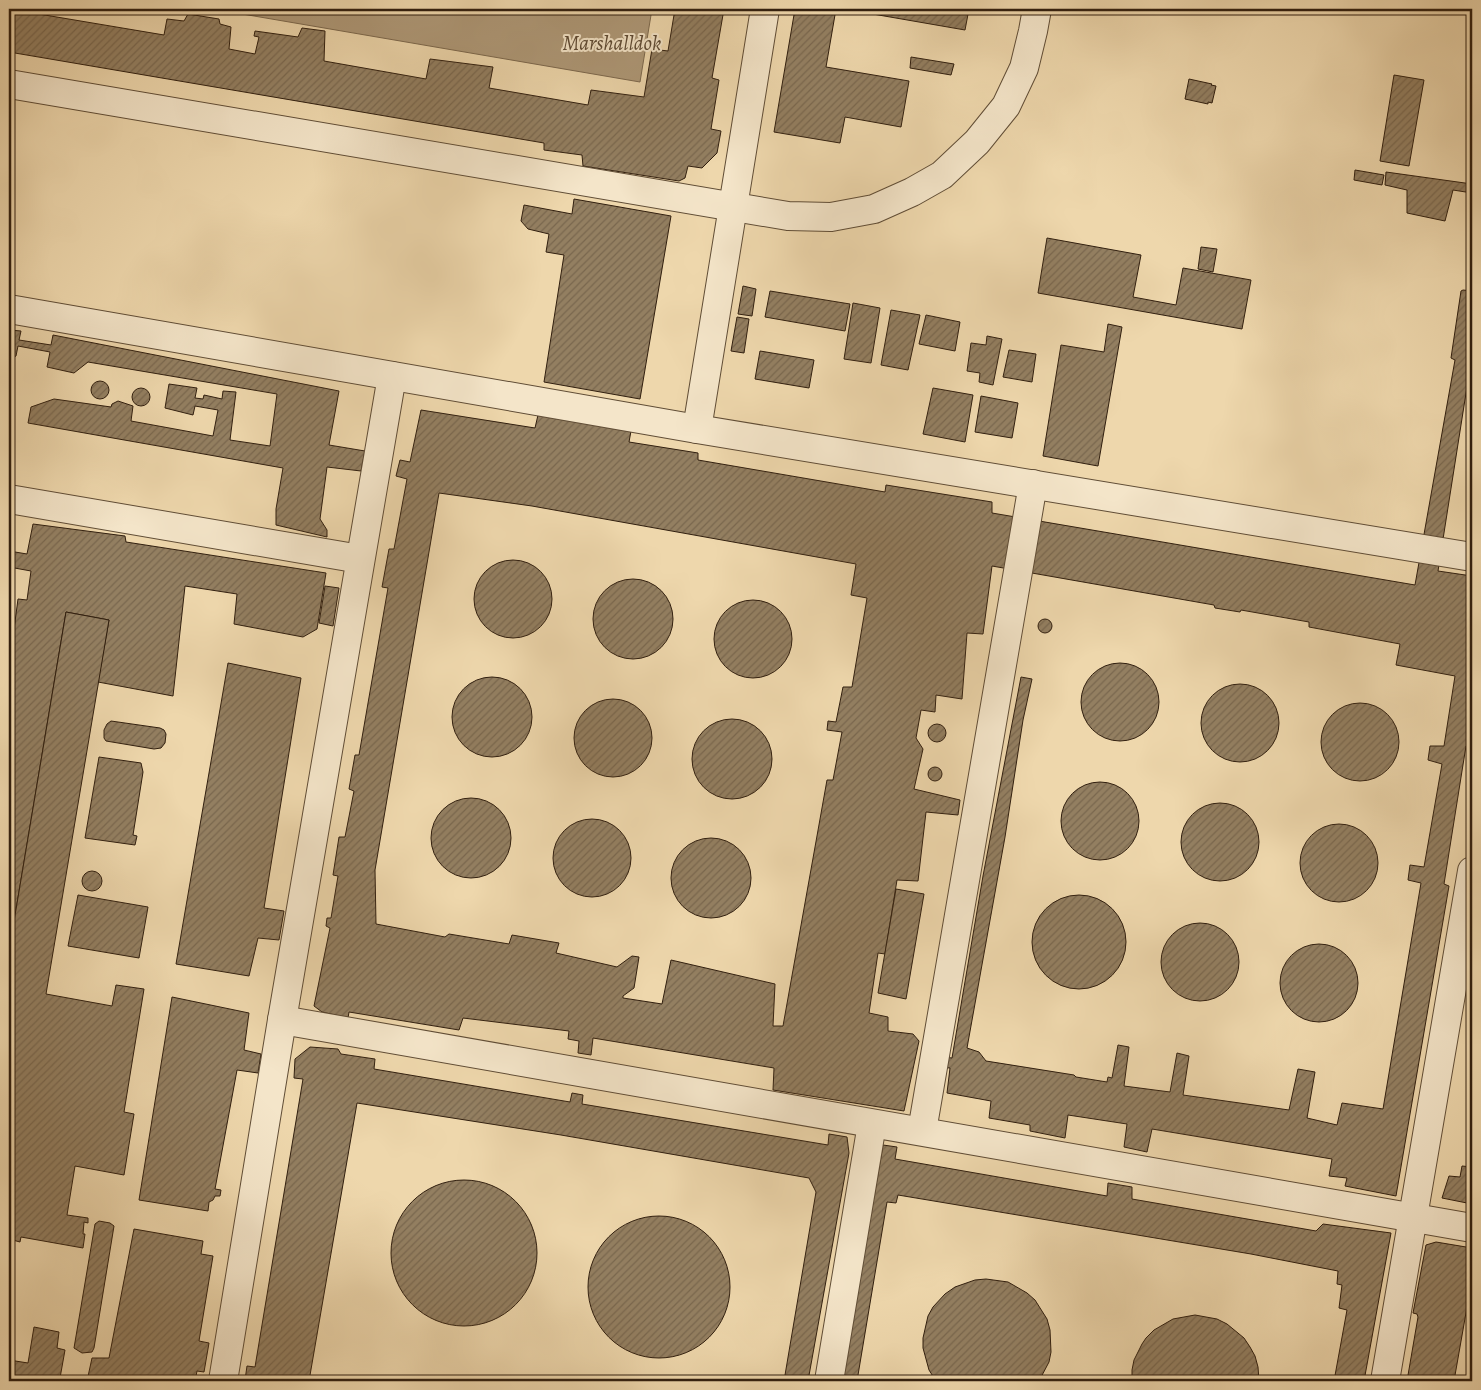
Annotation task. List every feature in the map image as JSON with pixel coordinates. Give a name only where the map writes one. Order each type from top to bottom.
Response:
[{"type":"lane","points":[[697,429],[764,9]]},
{"type":"lane","points":[[9,84],[788,216],[831,217],[874,209],[912,192],[942,175],[977,142],[1006,106],[1024,68],[1034,31],[1037,9]]},
{"type":"lane","points":[[9,309],[697,429],[1472,557]]},
{"type":"lane","points":[[222,1381],[392,376]]},
{"type":"lane","points":[[922,1131],[1033,484]]},
{"type":"lane","points":[[9,499],[360,559]]},
{"type":"lane","points":[[1385,1381],[1472,871]]},
{"type":"lane","points":[[282,1020],[1472,1228]]},
{"type":"lane","points":[[829,1381],[872,1124]]},
{"type":"water","name":"Marshalldok","points":[[213,9],[652,9],[640,82]]},
{"type":"building","points":[[9,9],[164,35],[167,19],[184,21],[188,14],[219,19],[220,24],[231,27],[229,49],[255,54],[259,37],[254,36],[255,31],[298,37],[302,28],[325,31],[324,61],[426,79],[430,59],[493,67],[489,88],[588,105],[591,90],[644,97],[652,49],[668,51],[675,9],[724,9],[712,78],[719,80],[711,129],[721,131],[717,153],[702,168],[688,166],[685,178],[679,181],[583,166],[582,155],[544,150],[544,143],[9,52]]},
{"type":"building","points":[[795,9],[836,9],[826,67],[909,81],[901,127],[845,117],[840,143],[774,132]]},
{"type":"building","points":[[844,9],[969,9],[965,30]]},
{"type":"building","points":[[911,57],[954,64],[951,75],[910,68]]},
{"type":"building","points":[[1394,75],[1424,80],[1409,166],[1380,161]]},
{"type":"building","points":[[1189,79],[1216,86],[1212,103],[1208,102],[1208,104],[1185,99]]},
{"type":"building","points":[[1355,170],[1384,175],[1382,185],[1354,180]]},
{"type":"building","points":[[1386,172],[1472,184],[1472,193],[1453,190],[1445,221],[1407,213],[1407,190],[1385,185]]},
{"type":"building","points":[[574,199],[671,216],[640,399],[544,382],[564,255],[546,252],[549,234],[528,229],[521,221],[524,205],[572,214]]},
{"type":"building","points":[[1047,238],[1141,255],[1133,297],[1176,305],[1183,268],[1251,280],[1242,329],[1038,293]]},
{"type":"building","points":[[1201,247],[1217,249],[1213,272],[1198,269]]},
{"type":"building","points":[[743,286],[756,289],[752,316],[738,314]]},
{"type":"building","points":[[770,291],[850,304],[845,331],[765,317]]},
{"type":"building","points":[[1461,291],[1472,291],[1472,355],[1438,571],[1472,576],[1472,747],[1466,746],[1444,884],[1449,886],[1396,1196],[1345,1186],[1347,1178],[1329,1176],[1332,1159],[1152,1129],[1147,1152],[1124,1147],[1127,1124],[1068,1115],[1065,1138],[1030,1131],[1030,1125],[989,1118],[991,1101],[947,1093],[950,1068],[940,1067],[942,1057],[952,1058],[983,876],[1021,677],[1032,679],[1023,720],[1005,837],[967,1048],[979,1052],[986,1061],[1107,1082],[1108,1077],[1112,1078],[1118,1045],[1129,1047],[1124,1086],[1170,1092],[1177,1053],[1189,1056],[1183,1095],[1289,1110],[1298,1069],[1315,1072],[1307,1118],[1337,1125],[1342,1103],[1383,1109],[1421,883],[1408,880],[1410,865],[1424,867],[1442,764],[1428,760],[1430,746],[1444,746],[1455,676],[1396,665],[1400,644],[1309,627],[1309,622],[1241,610],[1240,612],[1215,608],[1214,605],[992,566],[983,634],[967,633],[962,699],[936,695],[935,712],[921,710],[916,738],[923,749],[914,789],[960,800],[958,815],[926,812],[918,881],[897,880],[885,954],[878,953],[869,1013],[888,1017],[888,1031],[913,1034],[919,1041],[904,1111],[773,1090],[774,1068],[593,1038],[591,1055],[578,1053],[579,1041],[568,1039],[569,1031],[463,1018],[459,1030],[349,1012],[348,1018],[322,1012],[314,1006],[330,928],[326,926],[327,918],[331,918],[338,876],[333,875],[339,837],[345,837],[354,791],[349,789],[355,755],[359,755],[388,588],[382,587],[389,549],[394,549],[407,479],[396,476],[400,460],[410,462],[421,410],[535,428],[538,415],[631,431],[629,442],[698,453],[698,460],[885,492],[886,485],[992,502],[992,513],[1415,585],[1455,360],[1451,358]],"holes":[[[439,493],[532,506],[856,564],[851,595],[867,598],[852,687],[843,687],[836,722],[828,721],[827,730],[842,732],[833,780],[827,780],[783,1026],[773,1026],[775,984],[671,960],[662,1004],[623,998],[634,988],[639,957],[632,956],[617,967],[556,953],[559,943],[512,935],[509,944],[449,934],[445,937],[376,924],[375,870]]]},
{"type":"building","points":[[853,303],[880,308],[871,363],[844,359]]},
{"type":"building","points":[[891,310],[920,315],[908,370],[881,365]]},
{"type":"building","points":[[926,315],[960,322],[955,351],[919,344]]},
{"type":"building","points":[[737,317],[749,319],[744,353],[731,351]]},
{"type":"building","points":[[1108,324],[1122,327],[1098,466],[1043,456],[1061,345],[1104,352]]},
{"type":"building","points":[[9,330],[21,331],[19,340],[51,345],[53,335],[339,391],[329,445],[365,451],[361,471],[327,467],[320,519],[327,530],[327,537],[276,525],[276,509],[283,468],[28,423],[31,407],[54,399],[111,407],[112,404],[118,401],[133,406],[131,421],[213,436],[218,410],[195,406],[193,415],[165,408],[169,384],[197,388],[195,398],[203,399],[204,395],[222,399],[223,391],[236,392],[230,440],[270,446],[277,394],[88,362],[74,373],[47,367],[50,352],[18,346],[16,356],[9,360]]},
{"type":"building","points":[[987,336],[1002,339],[993,385],[979,382],[980,373],[967,371],[971,343],[986,345]]},
{"type":"building","points":[[1009,350],[1036,354],[1032,382],[1003,377]]},
{"type":"building","points":[[760,351],[814,360],[809,388],[755,379]]},
{"type":"building","points":[[100,381],[106,384],[109,390],[106,396],[100,399],[94,396],[91,390],[94,384]]},
{"type":"building","points":[[141,388],[147,391],[150,397],[147,403],[141,406],[135,403],[132,397],[135,391]]},
{"type":"building","points":[[933,388],[973,395],[965,442],[923,434]]},
{"type":"building","points":[[981,396],[1018,403],[1012,438],[975,432]]},
{"type":"building","points":[[33,524],[125,536],[126,542],[326,573],[317,629],[303,637],[234,624],[237,594],[185,586],[173,696],[98,682],[109,620],[66,612],[9,951],[9,667],[18,599],[27,600],[31,571],[9,567],[9,551],[27,554]]},
{"type":"building","points":[[505,560],[521,560],[535,566],[546,577],[552,591],[552,607],[546,621],[535,632],[521,638],[505,638],[491,632],[480,621],[474,607],[474,591],[480,577],[491,566]]},
{"type":"building","points":[[633,579],[648,582],[661,591],[670,604],[673,619],[670,634],[661,647],[648,656],[633,659],[618,656],[605,647],[596,634],[593,619],[596,604],[605,591],[618,582]]},
{"type":"building","points":[[325,586],[339,588],[333,626],[319,623]]},
{"type":"building","points":[[753,600],[768,603],[785,617],[789,624],[792,639],[789,654],[775,671],[768,675],[753,678],[738,675],[721,661],[717,654],[714,639],[717,624],[731,607],[738,603]]},
{"type":"building","points":[[66,612],[109,620],[46,994],[112,1006],[116,985],[144,989],[124,1112],[134,1114],[124,1175],[75,1166],[67,1215],[88,1218],[88,1223],[84,1222],[83,1248],[21,1237],[20,1242],[9,1239],[9,951]]},
{"type":"building","points":[[1045,619],[1050,621],[1052,626],[1050,631],[1045,633],[1040,631],[1038,626],[1040,621]]},
{"type":"building","points":[[228,663],[301,678],[264,908],[284,911],[279,940],[258,938],[249,976],[176,964]]},
{"type":"building","points":[[1120,663],[1135,666],[1148,674],[1156,687],[1159,702],[1156,717],[1148,730],[1135,738],[1120,741],[1105,738],[1092,730],[1084,717],[1081,702],[1084,687],[1092,674],[1105,666]]},
{"type":"building","points":[[492,677],[507,680],[520,689],[529,702],[532,717],[529,732],[520,745],[507,754],[492,757],[477,754],[464,745],[455,732],[452,717],[455,702],[464,689],[477,680]]},
{"type":"building","points":[[1240,684],[1255,687],[1268,695],[1276,708],[1279,723],[1276,738],[1268,751],[1255,759],[1240,762],[1225,759],[1212,751],[1204,738],[1201,723],[1204,708],[1212,695],[1225,687]]},
{"type":"building","points":[[613,699],[628,702],[641,710],[649,723],[652,738],[649,753],[641,766],[628,774],[613,777],[598,774],[585,766],[577,753],[574,738],[577,723],[585,710],[598,702]]},
{"type":"building","points":[[1352,703],[1368,703],[1382,709],[1393,720],[1399,734],[1399,750],[1393,764],[1382,775],[1368,781],[1352,781],[1338,775],[1327,764],[1321,750],[1321,734],[1327,720],[1338,709]]},
{"type":"building","points":[[732,719],[747,722],[760,731],[769,744],[772,759],[769,774],[760,787],[747,796],[732,799],[717,796],[704,787],[695,774],[692,759],[695,744],[704,731],[717,722]]},
{"type":"building","points":[[111,721],[160,728],[166,734],[165,743],[161,748],[154,749],[106,741],[104,730]]},
{"type":"building","points":[[937,724],[943,727],[946,733],[943,739],[937,742],[931,739],[928,733],[931,727]]},
{"type":"building","points":[[99,757],[141,763],[143,772],[133,835],[137,836],[135,845],[85,838]]},
{"type":"building","points":[[935,767],[940,769],[942,774],[940,779],[935,781],[930,779],[928,774],[930,769]]},
{"type":"building","points":[[1100,782],[1115,785],[1128,793],[1136,806],[1139,821],[1136,836],[1128,849],[1115,857],[1100,860],[1085,857],[1072,849],[1064,836],[1061,821],[1064,806],[1072,793],[1085,785]]},
{"type":"building","points":[[471,798],[486,801],[499,810],[508,823],[511,838],[508,853],[499,866],[486,875],[471,878],[456,875],[443,866],[434,853],[431,838],[434,823],[443,810],[456,801]]},
{"type":"building","points":[[1220,803],[1235,806],[1248,814],[1256,827],[1259,842],[1256,857],[1248,870],[1235,878],[1220,881],[1205,878],[1192,870],[1184,857],[1181,842],[1184,827],[1192,814],[1205,806]]},
{"type":"building","points":[[584,819],[600,819],[614,825],[625,836],[631,850],[631,866],[625,880],[614,891],[600,897],[584,897],[570,891],[559,880],[553,866],[553,850],[559,836],[570,825]]},
{"type":"building","points":[[1339,824],[1354,827],[1367,835],[1375,848],[1378,863],[1375,878],[1367,891],[1354,899],[1339,902],[1324,899],[1311,891],[1303,878],[1300,863],[1303,848],[1311,835],[1324,827]]},
{"type":"building","points":[[711,838],[726,841],[739,850],[748,863],[751,878],[748,893],[739,906],[726,915],[711,918],[696,915],[683,906],[674,893],[671,878],[674,863],[683,850],[696,841]]},
{"type":"building","points":[[92,871],[99,874],[102,881],[99,888],[92,891],[85,888],[82,881],[85,874]]},
{"type":"building","points":[[896,889],[924,894],[906,999],[878,993]]},
{"type":"building","points":[[78,895],[148,907],[139,958],[68,946]]},
{"type":"building","points":[[1079,895],[1097,899],[1112,909],[1122,924],[1126,942],[1122,960],[1112,975],[1097,985],[1079,989],[1061,985],[1046,975],[1036,960],[1032,942],[1036,924],[1046,909],[1061,899]]},
{"type":"building","points":[[1192,923],[1208,923],[1222,929],[1233,940],[1239,954],[1239,970],[1233,984],[1222,995],[1208,1001],[1192,1001],[1178,995],[1167,984],[1161,970],[1161,954],[1167,940],[1178,929]]},
{"type":"building","points":[[1319,944],[1334,947],[1347,955],[1355,968],[1358,983],[1355,998],[1347,1011],[1334,1019],[1319,1022],[1304,1019],[1291,1011],[1283,998],[1280,983],[1283,968],[1291,955],[1304,947]]},
{"type":"building","points":[[172,997],[249,1013],[244,1050],[261,1054],[258,1073],[237,1070],[215,1189],[221,1190],[220,1196],[215,1196],[209,1202],[208,1211],[139,1200]]},
{"type":"building","points":[[310,1047],[338,1049],[341,1054],[375,1059],[374,1069],[570,1102],[572,1093],[583,1095],[582,1104],[828,1145],[829,1134],[847,1137],[849,1153],[808,1381],[784,1381],[816,1192],[809,1178],[561,1135],[357,1103],[309,1381],[245,1380],[247,1366],[255,1367],[303,1079],[294,1078],[295,1059]]},
{"type":"building","points":[[883,1145],[897,1147],[895,1159],[1107,1196],[1108,1183],[1132,1187],[1132,1199],[1316,1231],[1323,1224],[1391,1233],[1364,1381],[1334,1381],[1347,1310],[1339,1308],[1342,1285],[1337,1284],[1338,1271],[1251,1254],[898,1195],[896,1203],[887,1202],[857,1381],[842,1381]]},
{"type":"building","points":[[1462,1166],[1472,1167],[1472,1204],[1442,1198],[1449,1176],[1460,1177]]},
{"type":"building","points":[[464,1180],[492,1186],[515,1202],[531,1225],[537,1253],[531,1281],[515,1304],[492,1320],[464,1326],[436,1320],[413,1304],[397,1281],[391,1253],[397,1225],[413,1202],[436,1186]]},
{"type":"building","points":[[659,1216],[673,1217],[686,1221],[699,1228],[709,1237],[718,1247],[725,1260],[729,1273],[729,1301],[725,1314],[718,1327],[709,1337],[699,1346],[686,1353],[673,1357],[659,1358],[645,1357],[632,1353],[619,1346],[609,1337],[600,1327],[593,1314],[589,1301],[588,1287],[589,1273],[593,1260],[600,1247],[609,1237],[619,1228],[632,1221],[645,1217]]},
{"type":"building","points":[[99,1221],[110,1223],[114,1226],[94,1348],[92,1352],[82,1353],[74,1348],[95,1224]]},
{"type":"building","points":[[134,1229],[203,1241],[201,1254],[213,1256],[199,1341],[209,1343],[204,1372],[197,1371],[195,1381],[87,1381],[92,1358],[109,1358]]},
{"type":"building","points":[[1436,1242],[1472,1248],[1472,1308],[1467,1307],[1454,1381],[1407,1381],[1418,1317],[1417,1314],[1413,1313],[1426,1245]]},
{"type":"building","points":[[986,1279],[1008,1282],[1027,1293],[1035,1300],[1047,1319],[1050,1330],[1051,1352],[1049,1362],[1039,1381],[936,1381],[929,1370],[923,1348],[923,1338],[928,1316],[933,1307],[945,1294],[955,1287],[975,1280]]},
{"type":"building","points":[[1195,1315],[1217,1319],[1227,1324],[1244,1338],[1255,1356],[1259,1381],[1132,1381],[1134,1360],[1146,1338],[1154,1330],[1173,1319]]},
{"type":"building","points":[[34,1327],[59,1332],[57,1348],[65,1350],[60,1378],[78,1381],[9,1381],[9,1360],[28,1363]]},
{"type":"building","points":[[422,1377],[434,1377],[456,1381],[405,1381]]}]
